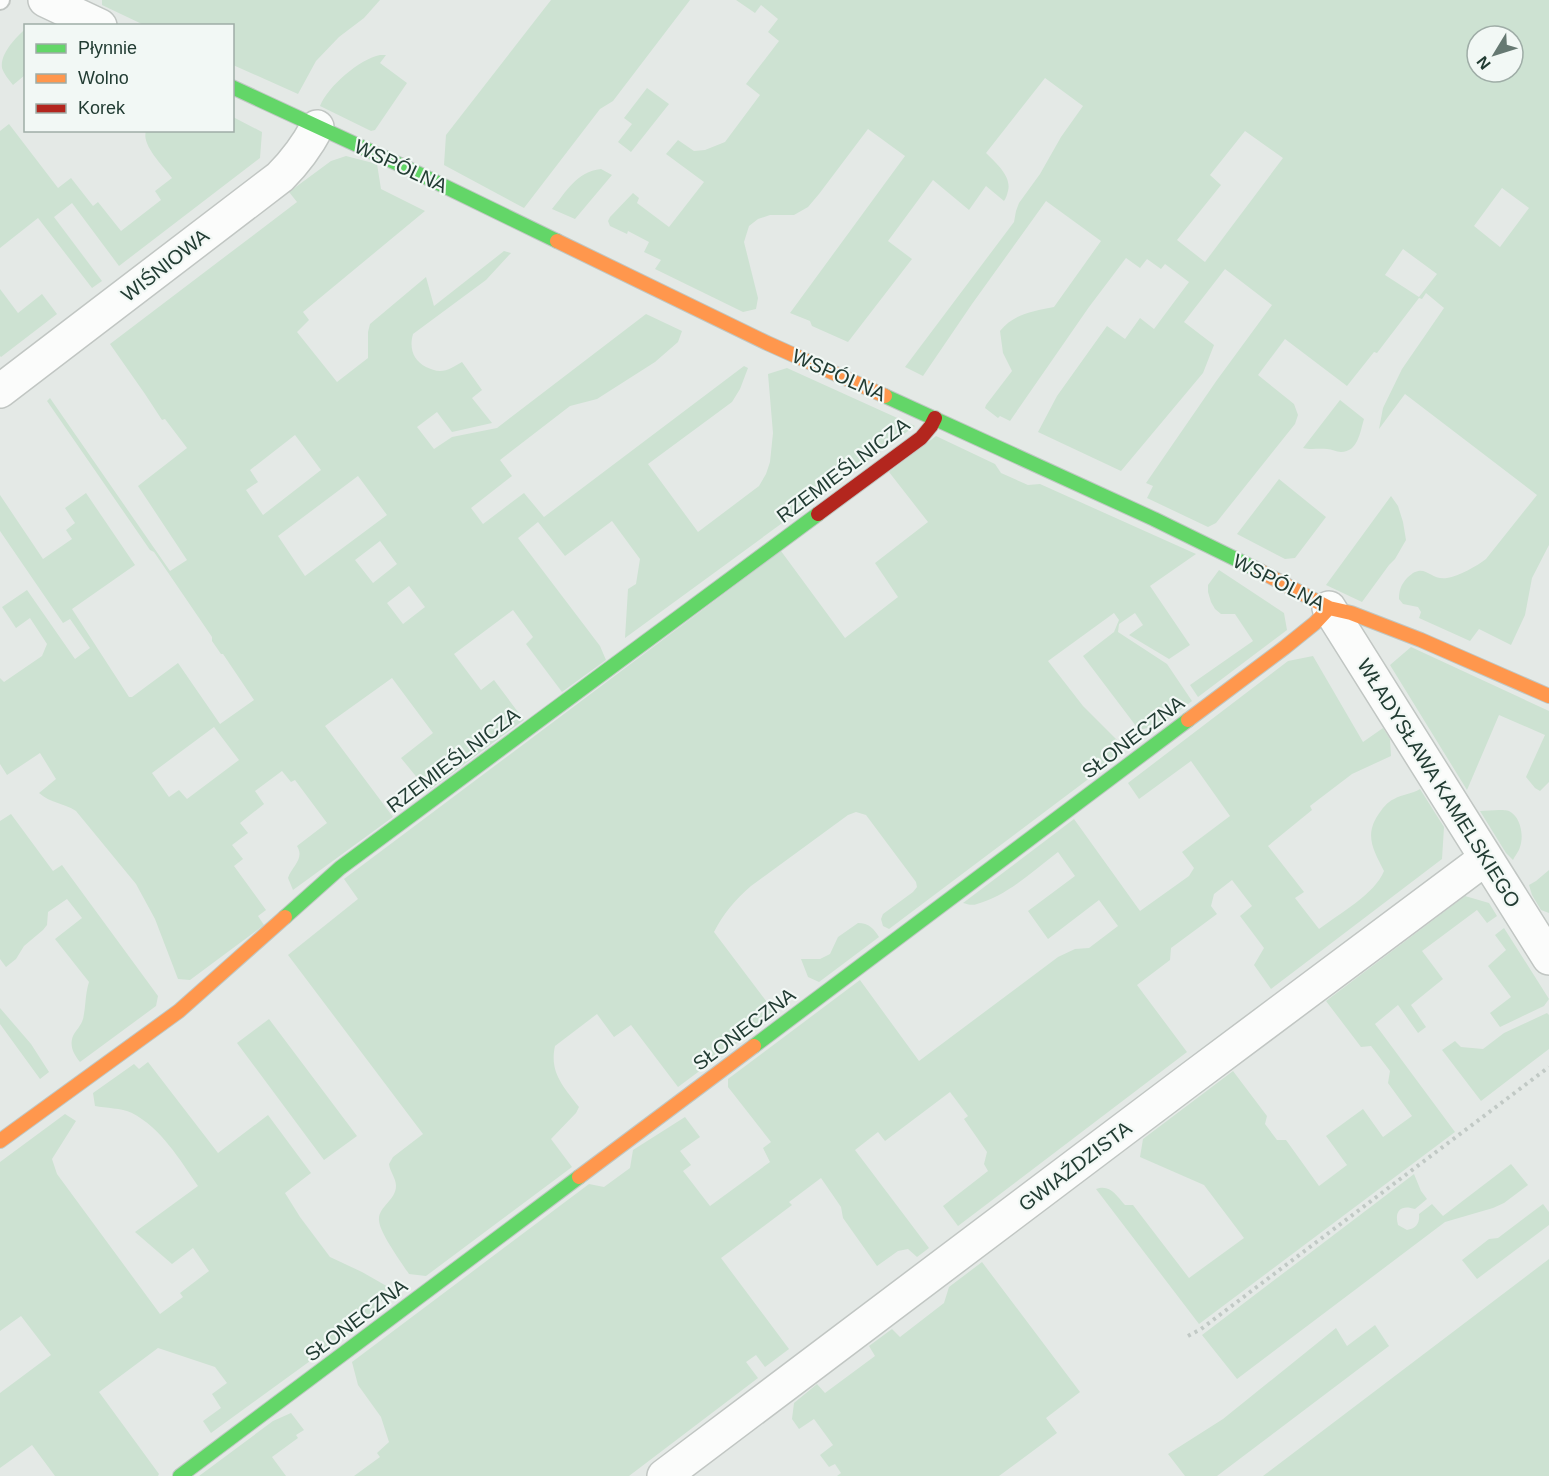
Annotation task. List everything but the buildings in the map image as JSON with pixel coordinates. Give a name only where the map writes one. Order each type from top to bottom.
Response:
[{"type":"street","points":[[45,0],[96,24]]},
{"type":"street","name":"WSPÓLNA","points":[[234,88],[419,174],[767,343],[1154,519],[1329,608],[1351,613],[1421,640],[1549,696]]},
{"type":"street","name":"WIŚNIOWA","points":[[0,391],[280,177],[298,158],[317,127]]},
{"type":"street","name":"RZEMIEŚLNICZA","points":[[0,1141],[179,1011],[340,868],[921,438],[935,418]]},
{"type":"street","name":"WŁADYSŁAWA KAMELSKIEGO","points":[[1329,608],[1549,958]]},
{"type":"street","name":"SŁONECZNA","points":[[180,1476],[1302,635],[1329,608]]},
{"type":"street","name":"GWIAŹDZISTA","points":[[664,1476],[1486,858]]},
{"type":"path","points":[[1188,1336],[1210,1322],[1549,1067]]},
{"type":"green space","points":[[102,0],[380,0],[364,18],[339,37],[316,61],[298,94],[234,65],[234,24],[142,24],[102,5]]},
{"type":"green space","points":[[551,0],[690,0],[613,101],[600,109],[524,208],[444,165],[446,135]]},
{"type":"green space","points":[[736,0],[1549,0],[1549,545],[1532,578],[1525,615],[1511,645],[1479,629],[1470,641],[1419,618],[1421,612],[1418,607],[1403,604],[1399,599],[1402,585],[1413,573],[1423,571],[1436,577],[1447,578],[1468,570],[1486,559],[1537,495],[1405,394],[1379,429],[1383,408],[1402,369],[1444,308],[1426,293],[1422,299],[1419,298],[1377,353],[1374,352],[1347,386],[1285,339],[1258,375],[1294,404],[1298,415],[1295,424],[1216,523],[1208,527],[1147,498],[1153,486],[1146,483],[1272,305],[1225,269],[1184,322],[1214,345],[1203,373],[1121,471],[1038,432],[1057,396],[1107,326],[1125,339],[1140,318],[1154,329],[1189,282],[1165,264],[1161,269],[1147,259],[1140,268],[1126,258],[1010,421],[1000,416],[998,418],[985,408],[1012,371],[1003,353],[1000,331],[1018,317],[1054,307],[1101,241],[1046,201],[923,376],[905,367],[1014,222],[1019,203],[1083,106],[1045,78],[986,153],[1008,180],[1008,191],[1004,201],[986,186],[969,210],[933,180],[888,241],[912,259],[848,342],[790,313],[905,156],[868,129],[808,207],[794,215],[770,215],[758,219],[749,226],[744,242],[758,298],[756,309],[743,312],[655,269],[661,260],[644,252],[649,242],[628,231],[627,234],[610,226],[608,221],[633,193],[639,198],[637,203],[669,227],[704,182],[666,154],[678,140],[694,151],[705,150],[725,142],[760,95],[746,84],[779,41],[768,32],[778,19],[761,5],[755,13]],"holes":[[[1245,131],[1283,158],[1205,262],[1177,240],[1221,185],[1210,175]],[[1502,188],[1529,208],[1500,247],[1474,226]],[[1403,249],[1437,274],[1419,297],[1385,275]]]},
{"type":"green space","points":[[24,30],[24,76],[13,85],[2,68],[2,62],[9,46]]},
{"type":"green space","points":[[386,55],[380,63],[407,83],[375,130],[371,131],[320,106],[330,90],[346,74],[363,62]]},
{"type":"green space","points":[[647,88],[669,104],[631,152],[618,142],[632,124],[624,118]]},
{"type":"green space","points":[[234,118],[262,132],[260,158],[119,266],[72,203],[54,217],[102,281],[92,288],[38,218],[0,248],[0,131],[9,124],[58,188],[71,178],[93,206],[98,202],[121,231],[161,200],[155,191],[172,178],[150,149],[145,137],[146,132],[234,132]]},
{"type":"green space","points":[[346,156],[377,164],[381,189],[425,211],[303,312],[309,320],[297,332],[337,382],[368,358],[370,324],[426,277],[434,306],[504,251],[511,253],[486,280],[413,334],[413,353],[426,367],[443,371],[462,362],[482,390],[472,398],[492,423],[452,432],[437,412],[417,427],[434,449],[452,437],[497,428],[646,314],[682,331],[678,342],[655,362],[597,399],[570,406],[500,460],[512,476],[471,508],[483,524],[524,493],[544,517],[744,366],[748,368],[732,402],[648,464],[698,532],[759,486],[766,474],[770,462],[773,433],[768,374],[787,368],[915,426],[625,638],[628,589],[636,584],[640,559],[612,521],[565,556],[538,522],[518,538],[600,646],[606,660],[562,692],[526,644],[533,637],[513,610],[454,654],[481,690],[494,680],[524,720],[428,791],[401,758],[433,733],[392,678],[325,726],[393,817],[293,890],[288,878],[299,859],[297,846],[327,823],[295,780],[291,782],[282,771],[255,791],[264,804],[240,823],[248,833],[232,845],[243,859],[234,866],[266,910],[258,916],[264,925],[190,980],[178,979],[155,919],[136,884],[76,811],[39,793],[56,779],[40,753],[7,775],[0,764],[0,678],[4,682],[42,656],[47,644],[30,618],[16,628],[2,607],[27,590],[75,659],[90,648],[70,619],[63,623],[0,531],[0,495],[43,559],[72,539],[66,530],[75,523],[65,508],[86,493],[135,565],[72,609],[129,697],[178,663],[220,724],[254,700],[154,552],[150,550],[47,401],[50,398],[170,571],[187,560],[138,486],[187,448],[165,419],[162,420],[110,344],[297,202],[289,192],[331,161]],"holes":[[[295,435],[321,470],[263,515],[246,490],[258,482],[250,470]],[[358,476],[387,515],[305,576],[278,536]],[[380,541],[397,564],[373,583],[355,560]],[[409,586],[425,607],[403,624],[387,603]],[[214,727],[239,760],[187,799],[179,790],[169,797],[152,773]]]},
{"type":"green space","points":[[601,169],[612,175],[575,219],[552,209],[578,178]]},
{"type":"green space","points":[[0,289],[18,313],[42,294],[57,314],[1,357],[0,356]]},
{"type":"green space","points":[[1340,400],[1364,419],[1355,445],[1341,452],[1303,448]]},
{"type":"green space","points":[[936,436],[995,464],[1001,473],[1028,485],[1040,484],[1196,554],[1150,586],[1190,645],[1169,659],[1129,635],[1143,625],[1135,613],[1119,624],[1118,632],[1167,664],[1192,701],[1160,725],[1139,730],[1083,656],[1114,632],[1119,620],[1114,613],[1048,661],[1083,706],[1121,744],[1111,762],[889,929],[883,926],[881,919],[883,914],[913,892],[917,887],[916,882],[866,815],[856,812],[848,815],[751,886],[730,907],[714,932],[776,1014],[678,1087],[631,1025],[614,1037],[597,1014],[555,1046],[556,1072],[563,1086],[579,1107],[551,1139],[572,1167],[426,1276],[409,1274],[383,1232],[379,1215],[395,1191],[396,1183],[389,1164],[393,1157],[423,1134],[288,955],[358,899],[344,879],[781,551],[845,638],[898,597],[875,563],[928,522],[889,472]]},
{"type":"green space","points":[[1279,479],[1326,517],[1295,558],[1285,559],[1237,534]]},
{"type":"green space","points":[[1391,496],[1398,506],[1406,540],[1395,559],[1362,602],[1326,585]]},
{"type":"green space","points":[[1219,570],[1284,613],[1287,630],[1198,697],[1190,685],[1253,641],[1235,614],[1221,614],[1211,602],[1208,585]]},
{"type":"green space","points":[[1411,647],[1549,711],[1549,782],[1540,791],[1526,777],[1545,735],[1499,715],[1467,790],[1390,665]]},
{"type":"green space","points":[[1313,656],[1363,742],[1383,728],[1390,739],[1391,756],[1352,774],[1310,806],[1312,810],[1268,846],[1304,892],[1295,898],[1319,929],[1365,896],[1384,871],[1372,843],[1374,823],[1381,810],[1389,802],[1420,789],[1444,827],[1442,859],[1271,989],[1254,965],[1264,948],[1240,916],[1252,906],[1232,880],[1214,894],[1211,906],[1217,914],[1171,948],[1170,960],[1137,985],[1187,1052],[958,1226],[943,1206],[988,1171],[984,1164],[987,1152],[964,1119],[968,1116],[950,1092],[885,1141],[878,1132],[855,1150],[929,1248],[917,1257],[908,1249],[898,1251],[877,1266],[843,1218],[841,1207],[821,1178],[789,1202],[792,1205],[721,1258],[789,1349],[765,1367],[756,1355],[746,1362],[758,1378],[629,1476],[354,1476],[380,1457],[377,1453],[389,1442],[381,1417],[358,1385],[352,1362],[589,1184],[604,1187],[630,1168],[633,1150],[685,1117],[700,1137],[680,1151],[691,1165],[683,1171],[710,1206],[770,1162],[763,1148],[771,1142],[728,1087],[728,1079],[860,980],[919,1061],[1058,957],[1075,949],[1089,948],[1118,926],[1099,900],[1048,939],[1028,911],[1075,876],[1058,852],[999,895],[975,905],[963,903],[1074,819],[1140,911],[1189,876],[1194,868],[1182,852],[1230,816],[1191,761],[1139,799],[1128,783],[1288,661]]},
{"type":"green space","points":[[1499,810],[1513,814],[1519,822],[1521,843],[1513,860],[1506,853],[1480,811]]},
{"type":"green space","points":[[11,814],[53,871],[62,865],[158,996],[156,1006],[80,1062],[73,1050],[72,1040],[83,1019],[89,982],[55,939],[82,918],[67,899],[48,912],[47,925],[24,946],[16,959],[6,967],[0,959],[0,821]]},
{"type":"green space","points":[[1549,870],[1549,913],[1541,910],[1529,885]]},
{"type":"green space","points":[[1465,896],[1489,903],[1497,916],[1487,923],[1477,910],[1422,951],[1443,979],[1411,1005],[1426,1027],[1418,1033],[1398,1005],[1375,1024],[1455,1132],[1199,1324],[1096,1189],[1109,1189],[1125,1205],[1133,1205],[1189,1278],[1244,1238],[1204,1185],[1140,1157],[1143,1139],[1233,1071],[1267,1116],[1265,1124],[1277,1140],[1286,1140],[1319,1186],[1347,1165],[1326,1136],[1363,1109],[1383,1137],[1412,1116],[1388,1083],[1390,1071],[1371,1046],[1361,1047],[1326,1001]]},
{"type":"green space","points":[[858,923],[871,927],[879,937],[819,982],[808,977],[801,959],[820,959],[830,954],[838,937]]},
{"type":"green space","points":[[1504,928],[1549,999],[1544,1006],[1500,1027],[1490,1013],[1511,997],[1488,966],[1506,950],[1495,935]]},
{"type":"green space","points":[[0,1008],[31,1044],[49,1072],[40,1079],[0,1024]]},
{"type":"green space","points":[[1547,1013],[1549,1015],[1549,1049],[1481,1101],[1442,1050],[1455,1041],[1461,1047],[1483,1049],[1504,1033]]},
{"type":"green space","points":[[269,1019],[357,1136],[324,1160],[237,1043]]},
{"type":"green space","points":[[148,1062],[218,1153],[268,1115],[311,1173],[285,1193],[300,1217],[330,1257],[390,1288],[372,1316],[211,1433],[203,1421],[221,1408],[212,1394],[227,1383],[215,1367],[158,1348],[99,1392],[159,1474],[158,1476],[55,1476],[32,1445],[0,1468],[0,1393],[51,1355],[21,1316],[0,1331],[0,1162],[65,1114],[76,1121],[52,1159],[57,1174],[160,1314],[183,1297],[180,1293],[209,1271],[193,1248],[172,1264],[135,1232],[198,1186],[169,1145],[142,1119],[128,1111],[95,1106],[93,1093],[134,1064],[139,1069]]},
{"type":"green space","points":[[1511,1164],[1528,1185],[1504,1203],[1493,1208],[1445,1222],[1237,1379],[1202,1335],[1414,1174],[1427,1199],[1415,1209],[1406,1207],[1398,1212],[1398,1225],[1407,1230],[1415,1227],[1419,1214],[1432,1204],[1443,1216]]},
{"type":"green space","points":[[1543,1204],[1549,1212],[1549,1225],[1477,1279],[1462,1260],[1489,1239],[1498,1238]]},
{"type":"green space","points":[[1549,1259],[1549,1476],[1263,1476]]},
{"type":"green space","points":[[982,1262],[1080,1392],[1046,1418],[1057,1433],[999,1476],[837,1476],[841,1473],[835,1464],[829,1467],[820,1455],[833,1445],[814,1419],[799,1429],[792,1419],[794,1403],[817,1384],[825,1393],[875,1356],[869,1346],[892,1329],[900,1337],[944,1303],[949,1287]]},
{"type":"green space","points":[[1375,1325],[1389,1346],[1217,1476],[1185,1476],[1168,1454],[1223,1419],[1336,1328],[1347,1346]]},
{"type":"green space","points":[[291,1413],[304,1430],[296,1435],[298,1438],[272,1457],[286,1476],[199,1476],[273,1421]]},
{"type":"traffic: fast","points":[[234,88],[557,241]]},
{"type":"traffic: fast","points":[[885,396],[1154,519],[1260,571]]},
{"type":"traffic: fast","points":[[285,917],[340,868],[818,514]]},
{"type":"traffic: fast","points":[[754,1046],[1188,720]]},
{"type":"traffic: fast","points":[[180,1476],[579,1177]]},
{"type":"traffic: slow","points":[[557,241],[767,343],[885,396]]},
{"type":"traffic: slow","points":[[1260,571],[1329,608],[1351,613],[1421,640],[1549,696]]},
{"type":"traffic: slow","points":[[1188,720],[1284,648],[1315,623],[1329,608]]},
{"type":"traffic: slow","points":[[0,1141],[179,1011],[285,917]]},
{"type":"traffic: slow","points":[[579,1177],[754,1046]]},
{"type":"traffic: jam","points":[[818,514],[921,438],[935,418]]}]
